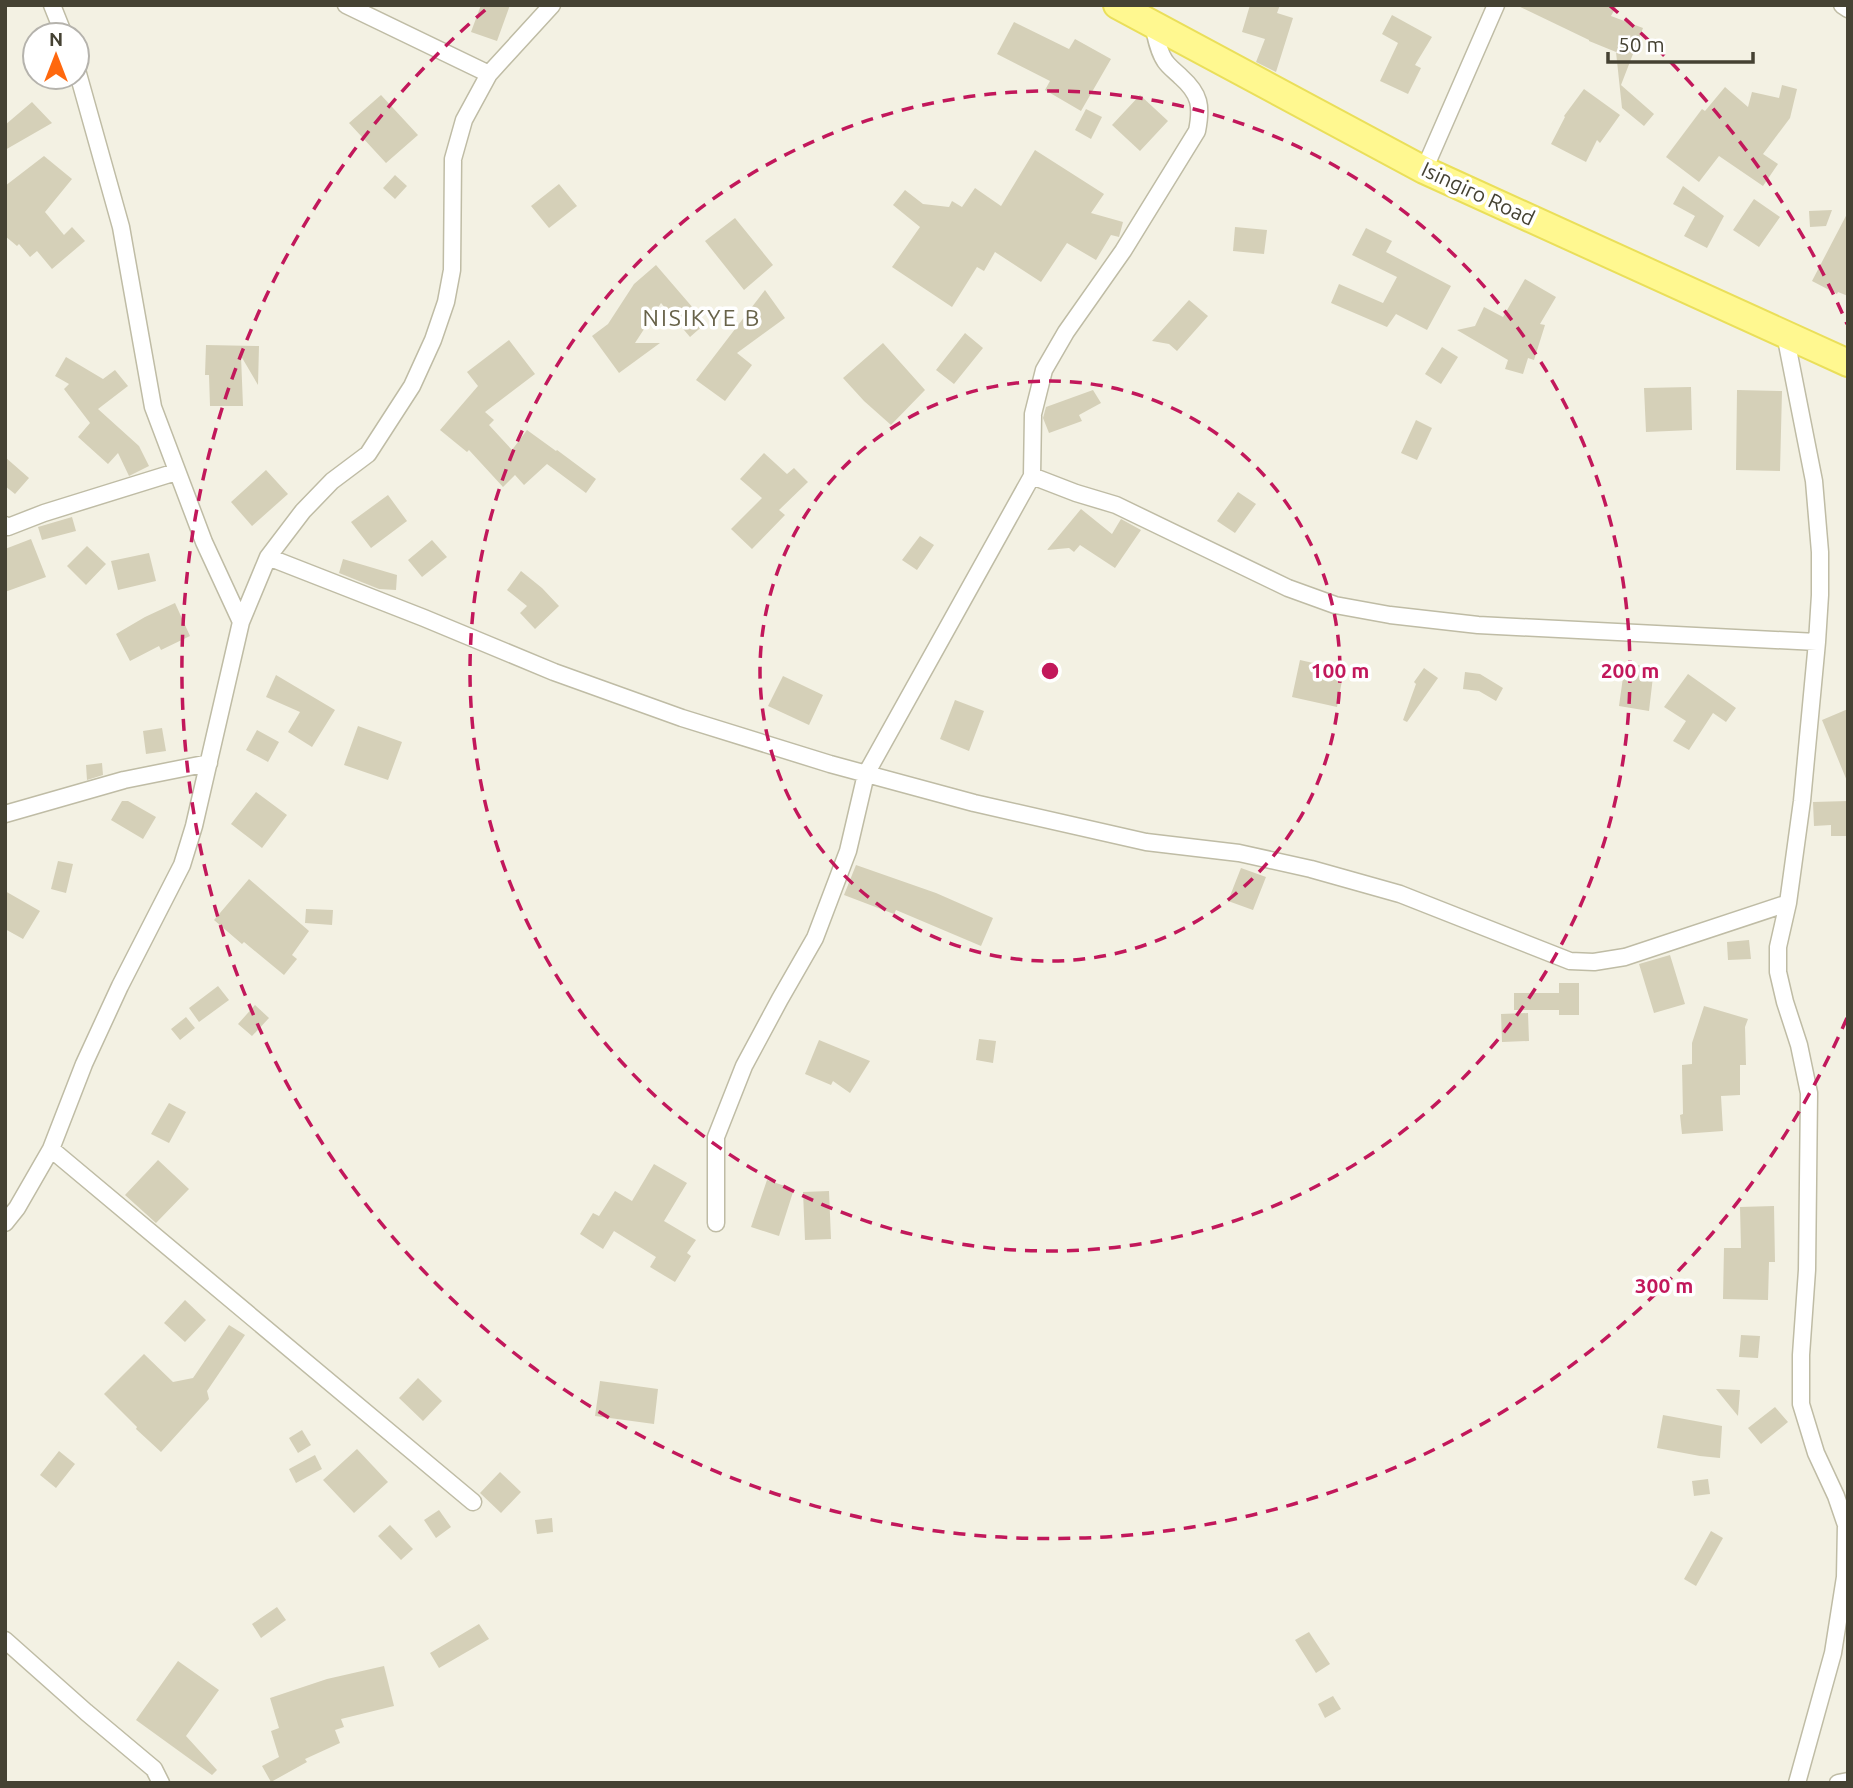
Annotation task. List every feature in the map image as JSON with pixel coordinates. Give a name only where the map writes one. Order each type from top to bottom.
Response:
[{"type":"main road","name":"Isingiro Road","points":[[1117,5],[1424,170],[1848,363]]},
{"type":"street","points":[[346,5],[489,74]]},
{"type":"street","points":[[5,1223],[17,1208],[51,1149],[84,1064],[120,986],[182,865],[194,826],[241,622],[268,557],[303,511],[332,481],[368,454],[412,386],[433,340],[446,302],[452,270],[453,159],[464,120],[489,74],[552,5]]},
{"type":"street","points":[[1424,170],[1496,5]]},
{"type":"street","points":[[1842,5],[1848,9]]},
{"type":"street","points":[[716,1223],[716,1137],[744,1066],[815,938],[848,851],[866,774],[1032,476],[1033,414],[1044,370],[1066,332],[1124,251],[1197,131],[1200,103],[1192,87],[1166,63],[1153,25]]},
{"type":"street","points":[[83,91],[121,227],[153,407],[204,542],[241,622]]},
{"type":"street","points":[[1785,334],[1814,481],[1820,552],[1820,595],[1802,801],[1788,903],[1778,947],[1778,972],[1799,1045],[1809,1093],[1807,1270],[1801,1355],[1801,1404],[1816,1453],[1847,1525],[1845,1577],[1833,1653],[1797,1783]]},
{"type":"street","points":[[6,527],[176,472]]},
{"type":"street","points":[[1032,476],[1116,505],[1288,588],[1335,605],[1390,615],[1478,625],[1817,642]]},
{"type":"street","points":[[268,557],[554,672],[682,718],[866,774],[974,803],[1146,842],[1239,853],[1311,869],[1400,894],[1570,961],[1594,962],[1625,957],[1788,903]]},
{"type":"street","points":[[5,814],[124,780],[209,763]]},
{"type":"street","points":[[51,1149],[473,1502]]},
{"type":"street","points":[[5,1640],[154,1769],[161,1783]]},
{"type":"street","points":[[1838,1783],[1848,1781]]},
{"type":"building","points":[[481,5],[510,5],[497,41],[471,32]]},
{"type":"building","points":[[1250,5],[1280,5],[1277,13],[1293,18],[1276,72],[1256,62],[1265,39],[1242,32]]},
{"type":"building","points":[[1516,5],[1617,5],[1611,16],[1643,28],[1621,85],[1654,114],[1644,126],[1622,108],[1616,52]]},
{"type":"building","points":[[1392,15],[1432,37],[1415,65],[1421,68],[1408,94],[1380,81],[1398,43],[1382,34]]},
{"type":"building","points":[[1014,22],[1069,49],[1075,39],[1111,59],[1081,111],[1045,90],[1050,81],[997,54]]},
{"type":"building","points":[[1782,85],[1797,89],[1790,118],[1763,154],[1778,164],[1763,186],[1719,156],[1699,182],[1666,157],[1702,109],[1705,111],[1725,87],[1748,107],[1752,92],[1779,98]]},
{"type":"building","points":[[1584,89],[1620,115],[1600,143],[1597,140],[1586,162],[1551,144],[1564,116]]},
{"type":"building","points":[[381,95],[418,135],[386,163],[349,123]]},
{"type":"building","points":[[1140,95],[1168,121],[1140,151],[1112,125]]},
{"type":"building","points":[[32,102],[52,123],[5,150],[5,125]]},
{"type":"building","points":[[1086,109],[1102,117],[1091,139],[1075,130]]},
{"type":"building","points":[[1035,150],[1104,194],[1091,213],[1123,222],[1119,237],[1111,235],[1096,260],[1067,243],[1041,282],[995,252],[984,271],[977,267],[952,307],[892,267],[920,227],[893,205],[905,190],[923,204],[949,207],[952,201],[962,207],[975,188],[1001,206]]},
{"type":"building","points":[[44,156],[72,179],[45,212],[64,235],[72,227],[85,241],[52,269],[37,251],[30,257],[19,244],[17,246],[5,236],[5,186]]},
{"type":"building","points":[[395,175],[407,186],[395,199],[383,188]]},
{"type":"building","points":[[559,184],[577,206],[549,228],[531,206]]},
{"type":"building","points":[[1683,186],[1724,216],[1707,248],[1684,236],[1695,216],[1673,204]]},
{"type":"building","points":[[1754,199],[1780,217],[1759,247],[1733,230]]},
{"type":"building","points":[[1832,210],[1826,226],[1810,227],[1809,211]]},
{"type":"building","points":[[1848,212],[1848,296],[1838,292],[1837,294],[1812,281]]},
{"type":"building","points":[[735,218],[773,265],[744,290],[705,241]]},
{"type":"building","points":[[1235,227],[1267,230],[1264,254],[1233,251]]},
{"type":"building","points":[[1366,228],[1392,241],[1386,252],[1451,286],[1427,330],[1396,314],[1387,327],[1331,303],[1339,284],[1383,303],[1397,277],[1352,255]]},
{"type":"building","points":[[656,265],[706,323],[690,337],[661,303],[635,343],[660,343],[619,373],[592,336],[608,324],[634,284]]},
{"type":"building","points":[[1525,279],[1556,297],[1540,324],[1545,325],[1534,360],[1528,358],[1523,374],[1505,369],[1508,360],[1457,330],[1475,326],[1484,307],[1503,317]]},
{"type":"building","points":[[765,290],[785,318],[737,353],[752,365],[725,401],[696,380]]},
{"type":"building","points":[[1189,300],[1208,316],[1177,351],[1169,344],[1152,341]]},
{"type":"building","points":[[965,333],[983,348],[954,384],[936,370]]},
{"type":"building","points":[[509,340],[535,374],[485,412],[494,420],[489,425],[512,450],[527,430],[557,450],[596,479],[586,493],[547,464],[524,485],[515,475],[503,487],[469,450],[467,452],[440,430],[478,386],[467,372]]},
{"type":"building","points":[[883,343],[925,390],[891,425],[843,378]]},
{"type":"building","points":[[206,345],[259,346],[258,385],[241,356],[243,406],[210,406],[209,375],[205,375]]},
{"type":"building","points":[[1442,347],[1458,357],[1441,384],[1425,374]]},
{"type":"building","points":[[66,357],[103,379],[115,370],[128,386],[98,409],[139,446],[149,466],[129,476],[118,453],[108,464],[78,437],[90,423],[64,389],[69,384],[55,376]]},
{"type":"building","points":[[1691,387],[1692,430],[1646,432],[1644,388]]},
{"type":"building","points":[[1093,390],[1101,403],[1079,415],[1082,421],[1049,433],[1043,418],[1046,407]]},
{"type":"building","points":[[1737,390],[1782,391],[1780,471],[1736,470]]},
{"type":"building","points":[[1416,420],[1432,428],[1417,460],[1401,453]]},
{"type":"building","points":[[764,453],[787,474],[794,468],[808,482],[779,510],[785,515],[752,549],[731,529],[762,498],[740,479]]},
{"type":"building","points":[[5,457],[29,478],[15,494],[5,486]]},
{"type":"building","points":[[266,470],[288,494],[252,526],[231,502]]},
{"type":"building","points":[[1238,492],[1256,504],[1235,533],[1217,521]]},
{"type":"building","points":[[388,495],[407,521],[371,548],[351,522]]},
{"type":"building","points":[[1081,509],[1112,534],[1121,519],[1141,530],[1115,568],[1080,545],[1074,552],[1069,548],[1047,550]]},
{"type":"building","points":[[72,517],[76,531],[42,540],[38,527]]},
{"type":"building","points":[[920,536],[934,545],[917,570],[902,560]]},
{"type":"building","points":[[31,539],[46,577],[5,592],[5,549]]},
{"type":"building","points":[[432,540],[447,557],[422,577],[408,560]]},
{"type":"building","points":[[87,546],[106,564],[86,585],[67,566]]},
{"type":"building","points":[[149,553],[156,581],[118,590],[111,561]]},
{"type":"building","points":[[343,559],[397,575],[396,590],[379,589],[339,573]]},
{"type":"building","points":[[521,571],[559,606],[535,629],[520,613],[527,606],[507,590]]},
{"type":"building","points":[[175,603],[190,636],[161,650],[159,646],[130,661],[116,634]]},
{"type":"building","points":[[1300,660],[1344,670],[1337,707],[1292,697]]},
{"type":"building","points":[[1625,663],[1654,668],[1649,711],[1619,706]]},
{"type":"building","points":[[1424,668],[1438,678],[1407,722],[1403,720],[1416,684],[1414,682]]},
{"type":"building","points":[[1465,672],[1480,674],[1503,688],[1496,701],[1479,691],[1463,689]]},
{"type":"building","points":[[1688,674],[1736,708],[1726,722],[1713,713],[1689,750],[1673,741],[1686,721],[1664,707]]},
{"type":"building","points":[[276,675],[335,710],[312,747],[288,732],[300,712],[266,697]]},
{"type":"building","points":[[783,676],[823,695],[809,725],[768,706]]},
{"type":"building","points":[[955,700],[984,711],[969,751],[940,739]]},
{"type":"building","points":[[1848,709],[1848,781],[1847,781],[1822,720]]},
{"type":"building","points":[[358,726],[402,742],[388,780],[344,765]]},
{"type":"building","points":[[162,728],[166,751],[146,754],[143,731]]},
{"type":"building","points":[[257,730],[279,742],[268,762],[246,750]]},
{"type":"building","points":[[102,763],[103,775],[87,780],[86,765]]},
{"type":"building","points":[[256,792],[287,815],[262,848],[231,824]]},
{"type":"building","points":[[122,801],[128,801],[156,817],[143,839],[111,820]]},
{"type":"building","points":[[1848,801],[1848,836],[1831,836],[1831,825],[1814,826],[1813,802]]},
{"type":"building","points":[[58,861],[73,864],[66,893],[51,889]]},
{"type":"building","points":[[856,865],[936,893],[993,918],[981,946],[896,910],[894,914],[844,895]]},
{"type":"building","points":[[1241,868],[1266,877],[1253,910],[1228,901]]},
{"type":"building","points":[[249,879],[309,931],[292,955],[297,959],[284,975],[214,920]]},
{"type":"building","points":[[5,891],[40,911],[23,939],[5,929]]},
{"type":"building","points":[[306,909],[333,910],[332,925],[305,923]]},
{"type":"building","points":[[1749,940],[1751,959],[1728,960],[1727,942]]},
{"type":"building","points":[[1670,955],[1685,1004],[1654,1013],[1639,964]]},
{"type":"building","points":[[1559,983],[1579,983],[1579,1015],[1559,1015],[1559,1010],[1514,1010],[1514,993],[1559,993]]},
{"type":"building","points":[[218,986],[229,1000],[199,1022],[189,1008]]},
{"type":"building","points":[[255,1005],[269,1018],[252,1036],[238,1024]]},
{"type":"building","points":[[1704,1006],[1748,1019],[1745,1027],[1746,1065],[1740,1065],[1740,1095],[1721,1096],[1723,1131],[1682,1134],[1682,1065],[1692,1064],[1692,1043]]},
{"type":"building","points":[[1528,1013],[1529,1041],[1502,1042],[1501,1014]]},
{"type":"building","points":[[186,1017],[195,1028],[180,1040],[171,1029]]},
{"type":"building","points":[[979,1039],[996,1041],[993,1063],[976,1060]]},
{"type":"building","points":[[819,1040],[870,1061],[850,1093],[833,1081],[831,1085],[805,1074]]},
{"type":"building","points":[[169,1103],[186,1112],[169,1143],[151,1134]]},
{"type":"building","points":[[158,1160],[189,1189],[156,1223],[125,1195]]},
{"type":"building","points":[[654,1164],[687,1183],[664,1221],[696,1240],[687,1253],[691,1256],[675,1282],[650,1267],[656,1257],[614,1231],[603,1249],[580,1234],[593,1213],[599,1216],[615,1191],[632,1201]]},
{"type":"building","points":[[767,1180],[794,1189],[779,1236],[751,1227]]},
{"type":"building","points":[[829,1191],[831,1239],[805,1240],[803,1192]]},
{"type":"building","points":[[1774,1206],[1775,1262],[1769,1262],[1768,1300],[1723,1299],[1724,1248],[1741,1248],[1740,1207]]},
{"type":"building","points":[[185,1300],[206,1320],[185,1342],[164,1323]]},
{"type":"building","points":[[229,1325],[245,1335],[207,1391],[209,1399],[161,1452],[104,1394],[144,1354],[173,1382],[193,1378]]},
{"type":"building","points":[[1741,1335],[1760,1336],[1758,1358],[1739,1357]]},
{"type":"building","points":[[418,1378],[442,1401],[423,1421],[399,1398]]},
{"type":"building","points":[[600,1381],[658,1389],[654,1424],[595,1416]]},
{"type":"building","points":[[1716,1389],[1740,1390],[1738,1416]]},
{"type":"building","points":[[1775,1407],[1788,1422],[1761,1444],[1748,1428]]},
{"type":"building","points":[[1663,1415],[1722,1426],[1720,1458],[1657,1448]]},
{"type":"building","points":[[302,1430],[311,1445],[298,1453],[289,1438]]},
{"type":"building","points":[[357,1449],[388,1482],[354,1513],[323,1480]]},
{"type":"building","points":[[59,1451],[75,1464],[56,1488],[40,1475]]},
{"type":"building","points":[[315,1455],[322,1469],[296,1483],[289,1469]]},
{"type":"building","points":[[500,1472],[521,1492],[501,1513],[480,1493]]},
{"type":"building","points":[[1708,1479],[1710,1494],[1694,1496],[1692,1481]]},
{"type":"building","points":[[439,1510],[451,1527],[436,1538],[424,1520]]},
{"type":"building","points":[[552,1518],[553,1532],[537,1534],[535,1520]]},
{"type":"building","points":[[390,1525],[413,1549],[401,1560],[378,1536]]},
{"type":"building","points":[[1711,1531],[1723,1538],[1696,1586],[1684,1579]]},
{"type":"building","points":[[277,1607],[286,1620],[261,1638],[252,1624]]},
{"type":"building","points":[[479,1624],[489,1639],[439,1668],[430,1653]]},
{"type":"building","points":[[1309,1632],[1330,1664],[1316,1673],[1295,1640]]},
{"type":"building","points":[[178,1661],[219,1690],[186,1736],[217,1770],[212,1775],[136,1720]]},
{"type":"building","points":[[384,1666],[394,1706],[341,1719],[344,1727],[335,1730],[340,1743],[305,1759],[307,1762],[271,1782],[262,1766],[279,1757],[271,1731],[279,1728],[270,1698],[327,1679]]},
{"type":"building","points":[[1333,1696],[1341,1709],[1325,1718],[1318,1704]]},
{"type":"district","name":"NISIKYE B","points":[[702,318]]}]
